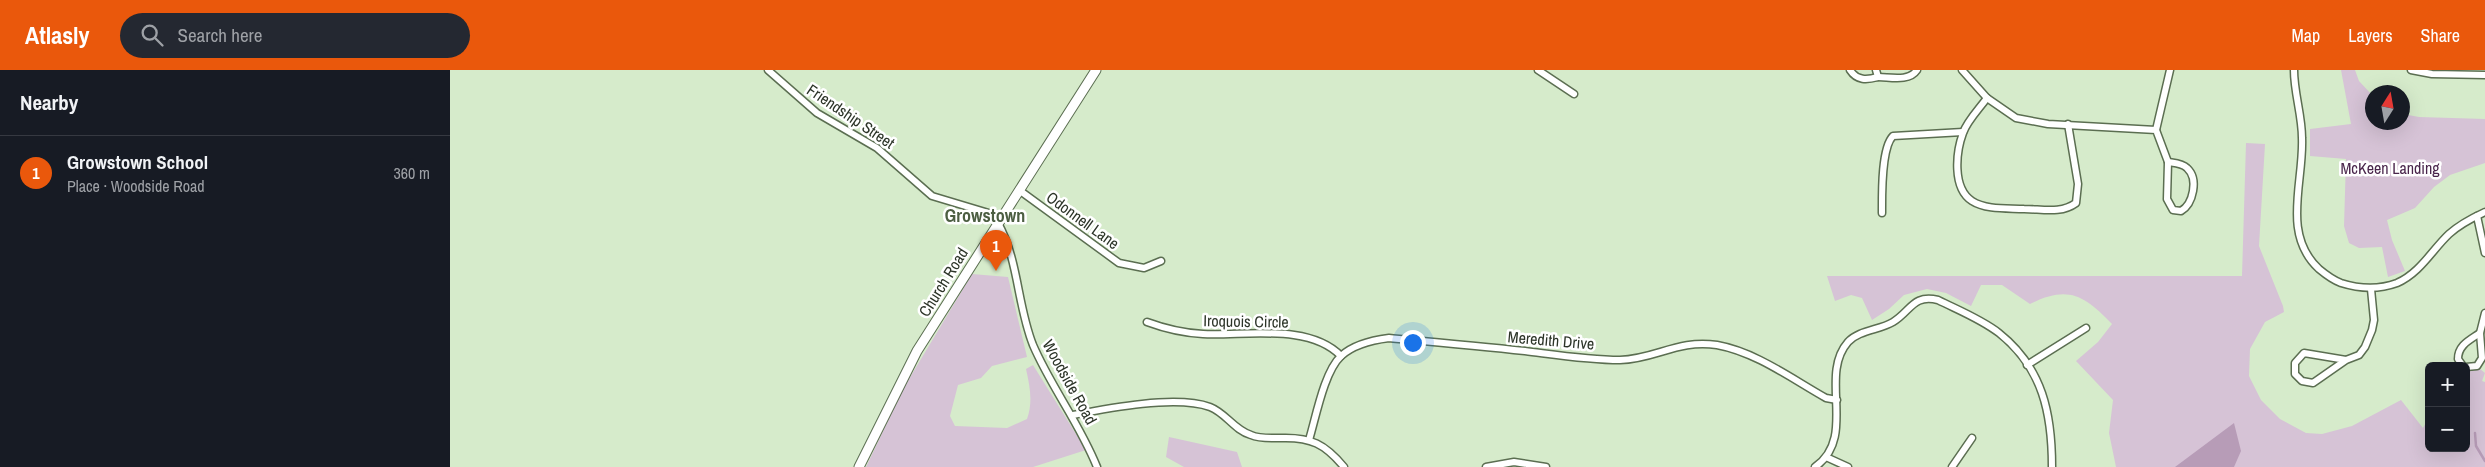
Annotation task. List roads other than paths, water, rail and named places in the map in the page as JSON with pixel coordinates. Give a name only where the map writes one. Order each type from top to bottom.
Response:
[{"type":"street","name":"Friendship Street","points":[[768,70],[817,113],[877,148],[932,196],[1000,220]]},
{"type":"street","name":"Church Road","points":[[859,467],[917,351],[1096,70]]},
{"type":"street","points":[[1538,70],[1574,94]]},
{"type":"street","points":[[1850,70],[1857,78],[1877,73],[1906,77],[1914,74],[1917,70]]},
{"type":"street","points":[[1962,70],[1987,98],[2016,118],[2030,122],[2156,130]]},
{"type":"street","points":[[2168,162],[2184,166],[2191,174],[2192,196],[2189,205],[2181,211],[2173,210],[2168,204],[2168,162],[2156,130],[2170,70]]},
{"type":"street","points":[[2294,70],[2302,137],[2296,212],[2300,240],[2308,256],[2324,274],[2344,284],[2371,289],[2395,283],[2408,276],[2449,234],[2485,212]]},
{"type":"street","points":[[2411,70],[2432,74],[2485,75]]},
{"type":"street","points":[[1987,98],[1963,132],[1958,160],[1958,179],[1961,188],[1972,200],[1998,208],[2061,210],[2076,203],[2079,193],[2068,124]]},
{"type":"street","points":[[1882,213],[1883,176],[1888,144],[1893,136],[1963,132]]},
{"type":"street","name":"Odonnell Lane","points":[[1019,190],[1119,264],[1144,268],[1161,261]]},
{"type":"street","points":[[2477,216],[2485,252]]},
{"type":"street","name":"Woodside Road","points":[[1000,220],[1012,254],[1032,343],[1047,373],[1073,415],[1097,467]]},
{"type":"street","points":[[2346,360],[2304,353],[2295,363],[2295,374],[2302,382],[2313,383],[2346,360],[2359,355],[2369,339],[2374,320],[2371,289]]},
{"type":"street","points":[[1815,467],[1826,457],[1837,426],[1838,363],[1847,343],[1861,334],[1892,322],[1923,298],[1938,300],[1994,329],[2011,345],[2027,365],[2043,392],[2048,410],[2052,467]]},
{"type":"street","points":[[2470,366],[2477,366],[2482,358],[2480,333],[2485,313]]},
{"type":"street","name":"Iroquois Circle","points":[[1147,322],[1176,331],[1203,334],[1307,337],[1327,344],[1341,356]]},
{"type":"street","points":[[2027,365],[2086,328]]},
{"type":"street","points":[[2461,362],[2458,359],[2459,351],[2464,344],[2480,333]]},
{"type":"street","name":"Meredith Drive","points":[[1341,356],[1363,344],[1389,338],[1559,356],[1621,360],[1649,355],[1677,346],[1704,344],[1743,353],[1826,398],[1837,400]]},
{"type":"street","points":[[1309,440],[1325,386],[1341,356]]},
{"type":"street","points":[[1073,415],[1141,405],[1189,403],[1216,410],[1238,429],[1251,436],[1309,440],[1326,448],[1344,467]]},
{"type":"street","points":[[1952,467],[1972,438]]},
{"type":"street","points":[[1826,457],[1848,467]]},
{"type":"street","points":[[1486,467],[1514,462],[1546,467]]},
{"type":"waterway","points":[[2475,433],[2476,446],[2485,461]]},
{"type":"place","name":"Growstown School","points":[[996,271]]},
{"type":"district","name":"Growstown","points":[[985,215]]},
{"type":"park label","name":"McKeen Landing","points":[[2390,168]]}]
